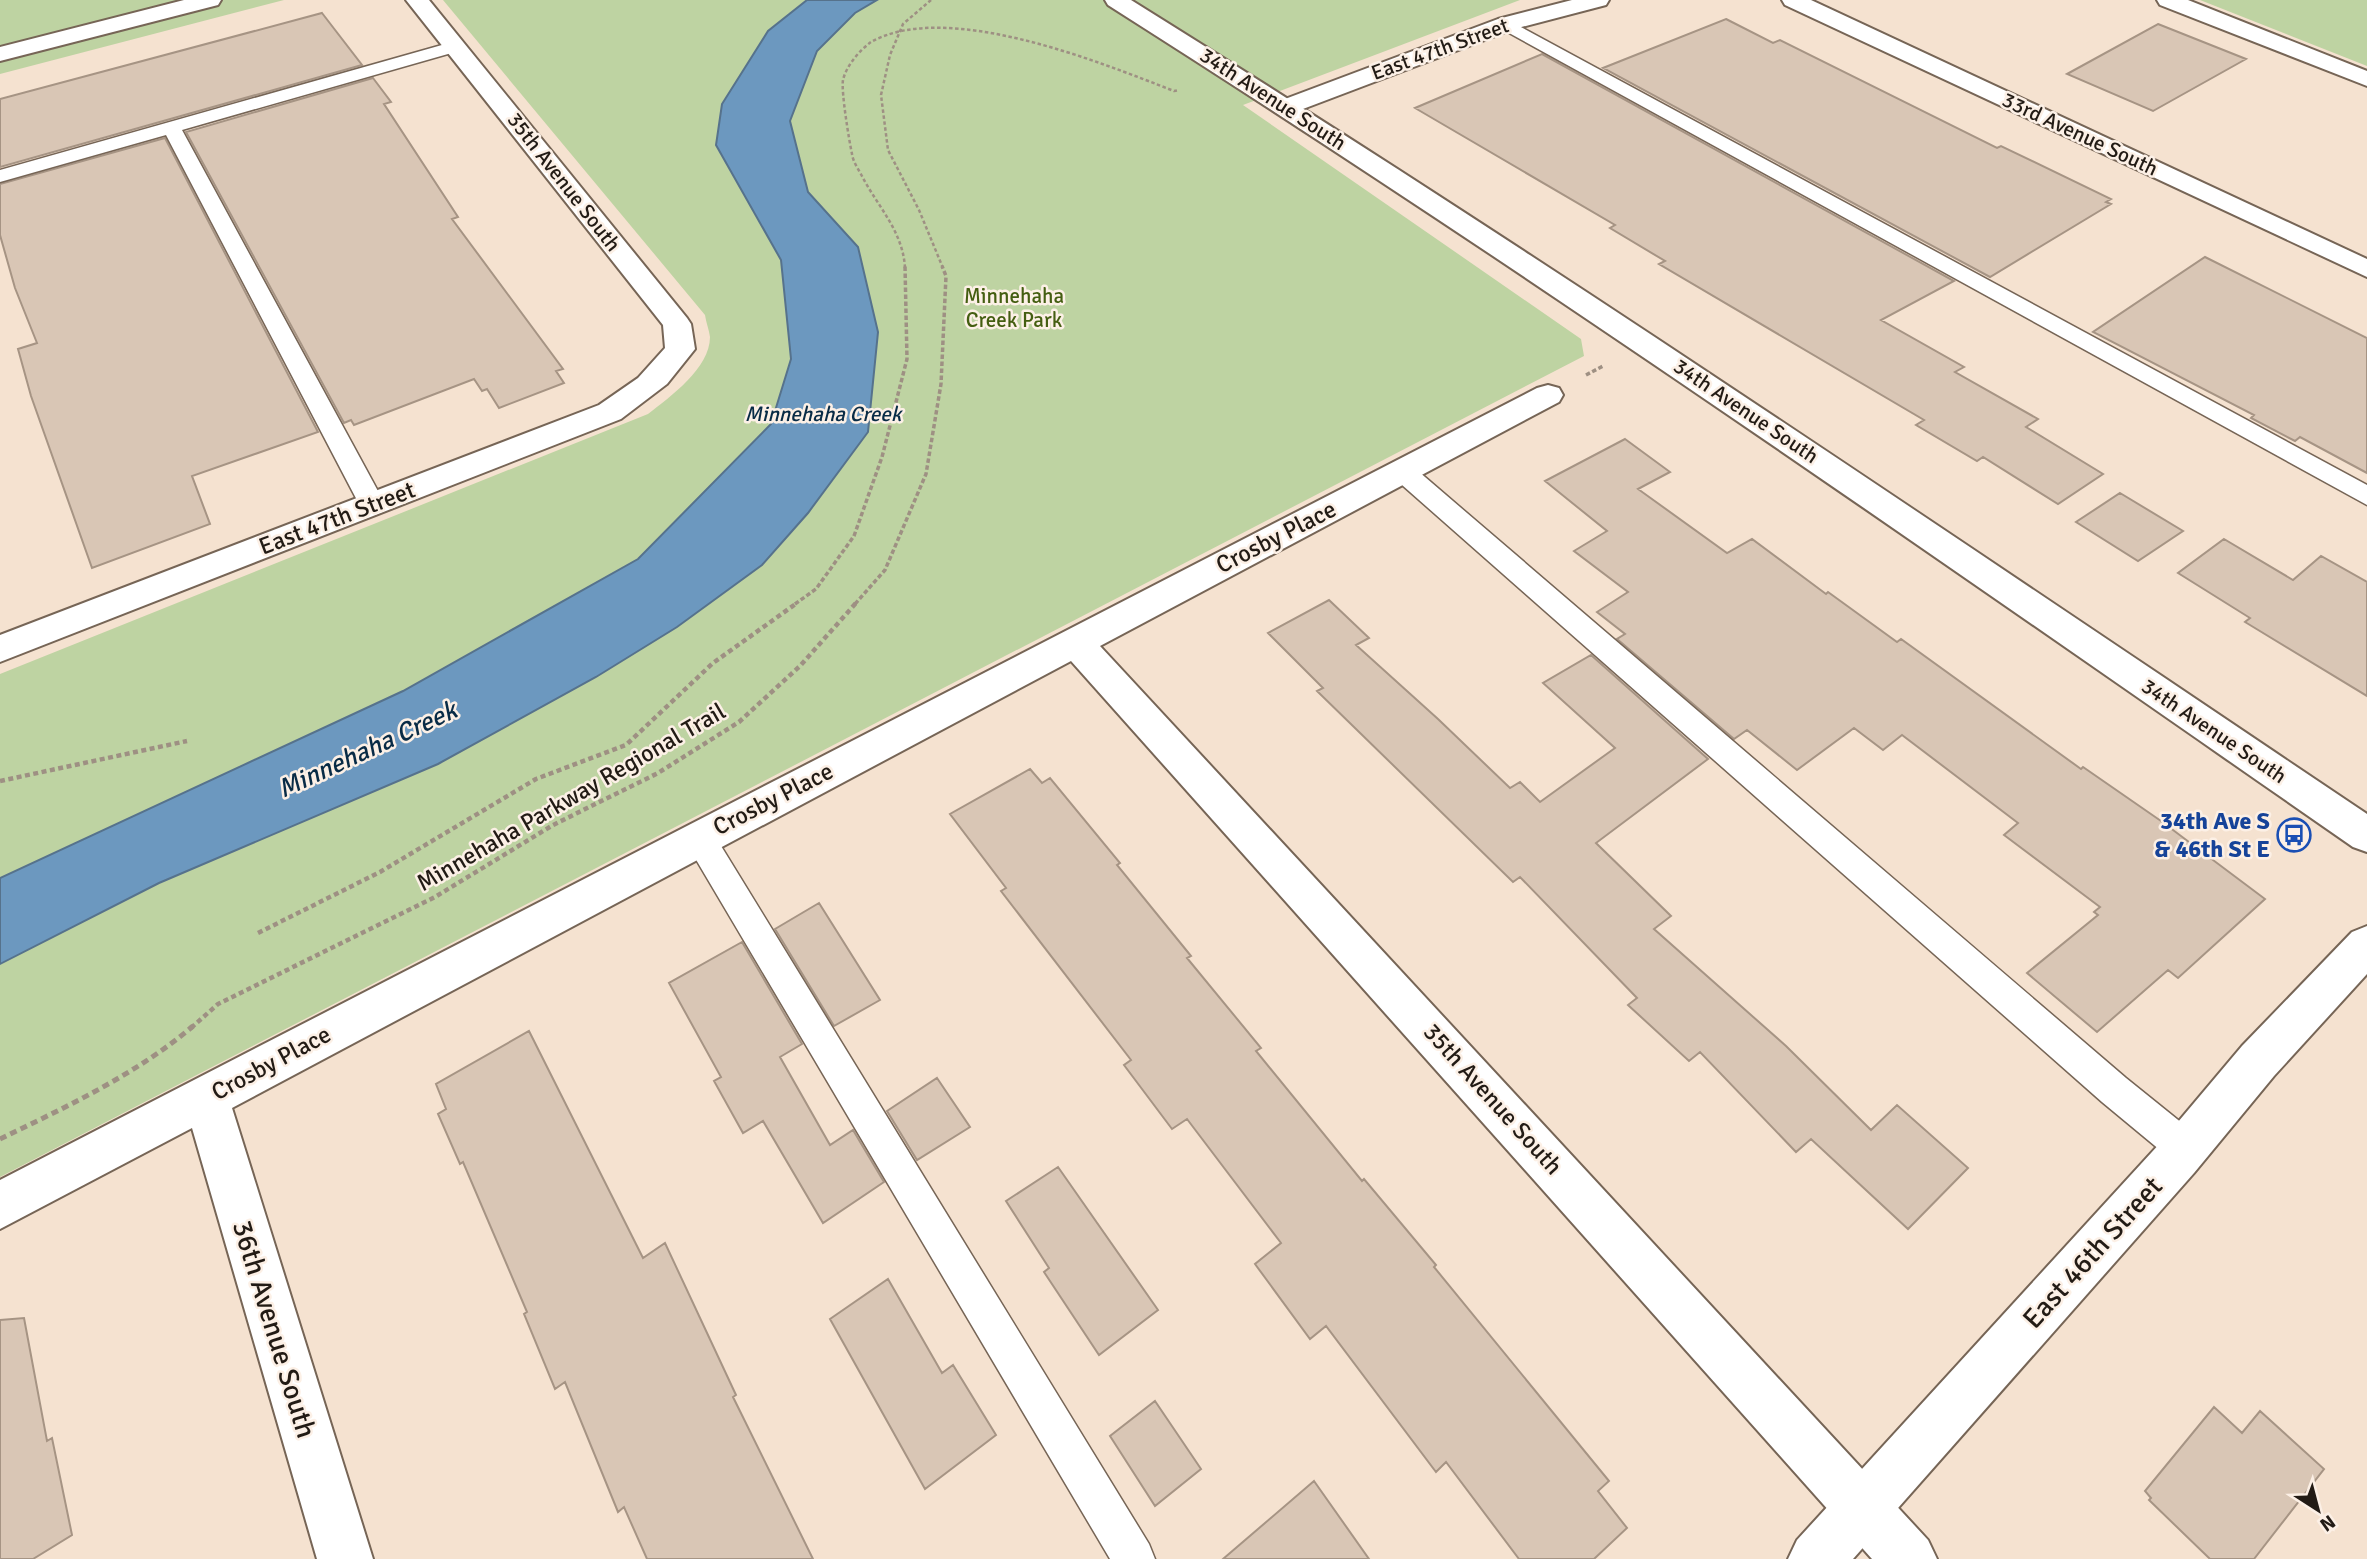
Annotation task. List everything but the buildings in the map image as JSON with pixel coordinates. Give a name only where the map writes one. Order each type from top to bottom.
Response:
[{"type":"street","points":[[0,54],[210,0]]},
{"type":"street","name":"35th Avenue South","points":[[417,0],[677,324],[680,349],[665,371]]},
{"type":"street","name":"34th Avenue South","points":[[1116,0],[1248,82],[1647,344],[2367,835]]},
{"type":"street","name":"East 47th Street","points":[[1286,107],[1506,24],[1598,0]]},
{"type":"street","name":"33rd Avenue South","points":[[1793,0],[2367,269]]},
{"type":"street","points":[[2168,0],[2367,79]]},
{"type":"street","name":"East 47th Street","points":[[0,649],[610,412],[642,393],[665,371]]},
{"type":"street","name":"Crosby Place","points":[[0,1205],[1548,395]]},
{"type":"street","name":"35th Avenue South","points":[[1074,642],[1118,686],[1909,1559]]},
{"type":"street","name":"East 46th Street","points":[[1816,1559],[2185,1148],[2258,1061],[2367,945]]},
{"type":"street","name":"36th Avenue South","points":[[206,1098],[345,1559]]},
{"type":"lane","points":[[1506,24],[2367,496]]},
{"type":"lane","points":[[0,176],[456,47]]},
{"type":"lane","points":[[171,127],[372,504]]},
{"type":"lane","points":[[1402,471],[2114,1090],[2185,1148]]},
{"type":"lane","points":[[699,837],[1134,1559]]},
{"type":"path","name":"Minnehaha Parkway Regional Trail","points":[[0,1139],[61,1109],[168,1047],[218,1004],[435,897],[553,825],[659,773],[739,722],[800,666],[885,570],[926,474],[942,384],[946,276],[919,210],[888,150],[881,95],[890,55],[903,24],[931,0]]},
{"type":"path","points":[[258,933],[380,872],[536,779],[626,745],[713,663],[816,589],[854,536],[882,457],[907,359],[905,261],[895,227],[871,193],[852,158],[843,80],[860,50],[885,31],[903,24],[959,23]]},
{"type":"path","points":[[1039,39],[1174,91],[1248,82]]},
{"type":"path","points":[[1548,395],[1647,344]]},
{"type":"path","points":[[0,781],[187,741]]},
{"type":"green space","points":[[0,0],[284,0],[0,74]]},
{"type":"green space","name":"Minnehaha Creek Park","points":[[443,0],[1520,0],[1243,105],[1581,339],[1584,356],[0,1177],[0,674],[648,414],[687,381],[708,349],[710,337],[705,315]]},
{"type":"green space","points":[[2200,0],[2367,0],[2367,66]]},
{"type":"water","name":"Minnehaha Creek","points":[[807,0],[877,0],[855,13],[817,51],[790,121],[808,192],[858,247],[878,332],[868,432],[808,513],[762,565],[677,627],[596,677],[438,764],[159,883],[0,964],[0,878],[403,691],[638,559],[771,424],[791,359],[781,260],[716,145],[722,104],[768,31]]},
{"type":"place","name":"34th Ave S & 46th St E","points":[[2294,835]]}]
